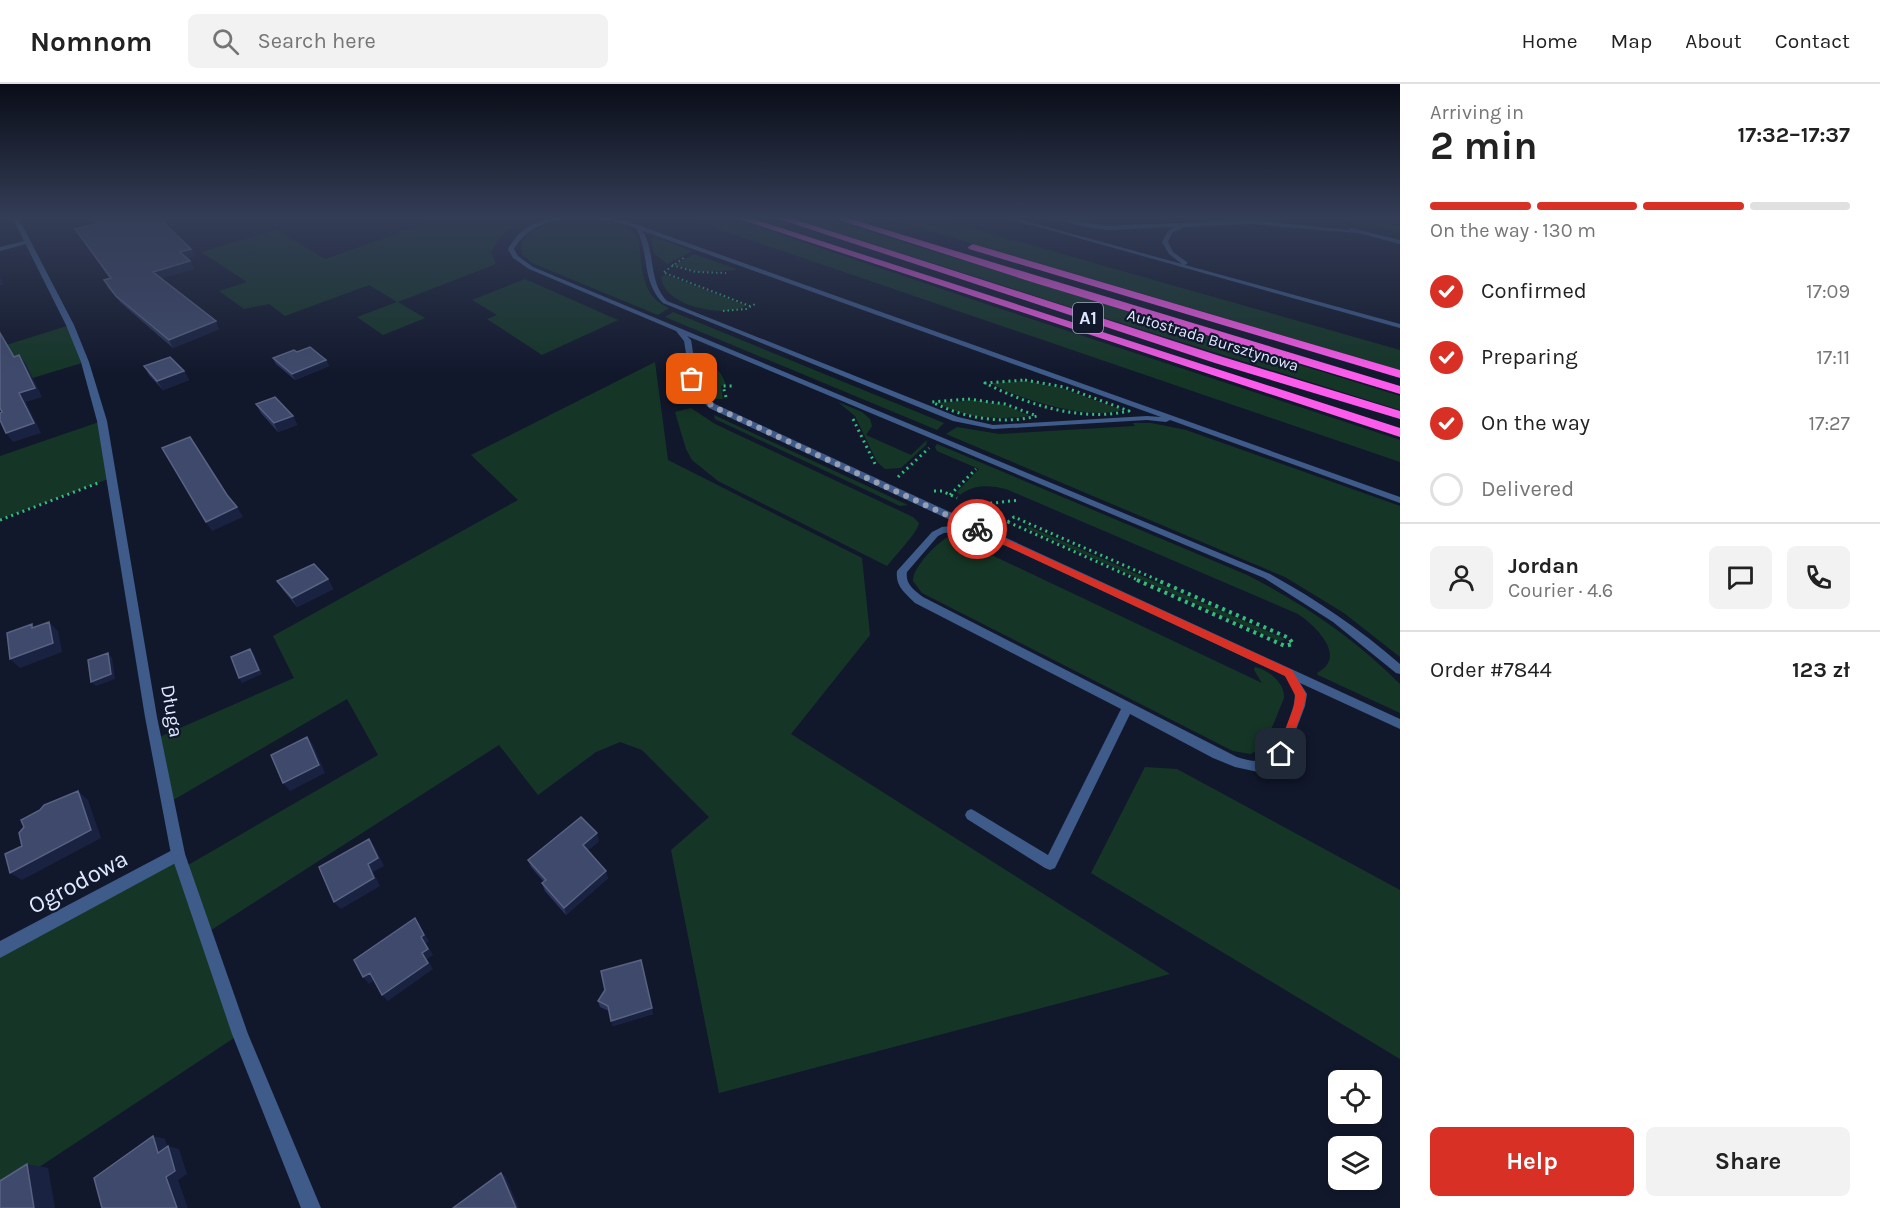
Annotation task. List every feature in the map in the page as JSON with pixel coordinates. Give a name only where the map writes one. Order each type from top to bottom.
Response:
[{"type":"highway","points":[[895,269],[1400,433]]},
{"type":"highway","name":"Autostrada Bursztynowa","points":[[939,269],[1400,416]]},
{"type":"highway","name":"Autostrada Bursztynowa","points":[[1002,269],[1400,390]]},
{"type":"highway","points":[[1050,269],[1400,374]]},
{"type":"street","name":"Długa","points":[[42,269],[70,325],[85,362],[102,421],[151,717],[178,854],[240,1034],[310,1208]]},
{"type":"street","name":"Ogrodowa","points":[[0,950],[178,854]]},
{"type":"lane","points":[[534,269],[1267,576],[1329,612],[1363,637],[1400,670]]},
{"type":"lane","points":[[650,269],[654,291],[665,302],[956,419],[993,427],[1147,418],[1184,422]]},
{"type":"lane","points":[[757,269],[1400,500]]},
{"type":"lane","points":[[1194,269],[1400,326]]},
{"type":"lane","points":[[1198,269],[1203,272]]},
{"type":"lane","points":[[671,327],[687,339],[692,379],[697,392],[712,406],[1400,724]]},
{"type":"lane","points":[[975,527],[951,528],[935,534],[902,571],[901,579],[905,587],[919,600],[1235,762],[1247,766],[1265,766],[1281,754],[1299,706],[1301,694],[1288,673]]},
{"type":"lane","points":[[971,815],[1050,864],[1127,708]]},
{"type":"path","points":[[659,275],[667,269]]},
{"type":"path","points":[[687,269],[727,273]]},
{"type":"path","points":[[663,273],[751,306]]},
{"type":"path","points":[[722,311],[746,309],[757,303]]},
{"type":"path","points":[[1025,380],[1053,383],[1129,411],[1086,414],[1060,410],[1038,403],[985,383],[1025,380]]},
{"type":"path","points":[[1028,412],[1038,403]]},
{"type":"path","points":[[852,417],[876,466],[880,469]]},
{"type":"path","points":[[898,477],[933,442]]},
{"type":"path","points":[[928,449],[938,453]]},
{"type":"path","points":[[950,495],[976,470],[967,465]]},
{"type":"path","points":[[891,474],[908,482]]},
{"type":"path","points":[[0,519],[111,478]]},
{"type":"path","points":[[930,492],[942,491],[957,498]]},
{"type":"path","points":[[981,509],[984,504],[1020,500]]},
{"type":"path","points":[[975,506],[1008,522],[1285,646],[1293,644],[1289,638],[1014,517],[1008,522]]},
{"type":"green space","points":[[228,269],[482,269],[398,302],[425,318],[383,335],[357,317],[397,302],[369,285],[285,316],[269,304],[244,309],[219,291],[247,282]]},
{"type":"green space","points":[[548,269],[642,269],[644,280],[652,296],[669,308],[658,315]]},
{"type":"green space","points":[[691,269],[736,269],[736,270],[700,272]]},
{"type":"green space","points":[[837,269],[884,269],[1400,440],[1400,462]]},
{"type":"green space","points":[[953,269],[992,269],[1400,396],[1400,410]]},
{"type":"green space","points":[[1061,269],[1117,269],[1400,350],[1400,370]]},
{"type":"green space","points":[[666,275],[746,306],[724,311],[683,303],[672,296],[665,287],[661,277]]},
{"type":"green space","points":[[525,279],[618,320],[542,355],[487,319],[497,315],[472,300]]},
{"type":"green space","points":[[673,312],[944,423],[937,430],[665,317]]},
{"type":"green space","points":[[70,325],[85,362],[0,388],[0,347]]},
{"type":"green space","points":[[655,362],[668,460],[862,558],[870,635],[791,734],[1170,974],[719,1093],[671,850],[709,817],[642,750],[620,742],[596,752],[538,795],[499,745],[205,934],[240,1034],[0,1193],[0,950],[178,854],[183,868],[378,755],[347,699],[168,803],[155,739],[294,678],[273,636],[518,500],[471,455]]},
{"type":"green space","points":[[699,363],[709,364],[720,372],[726,385],[721,386],[723,399],[714,399],[701,385],[697,366]]},
{"type":"green space","points":[[1026,381],[1062,388],[1122,410],[1109,413],[1074,411],[1019,396],[991,383]]},
{"type":"green space","points":[[973,400],[1005,405],[1030,416],[983,417],[960,412],[938,403]]},
{"type":"green space","points":[[838,402],[862,412],[870,419],[872,426],[866,435],[911,455],[927,440],[926,445],[901,468],[885,469],[877,462],[855,416]]},
{"type":"green space","points":[[691,408],[715,424],[913,517],[919,523],[918,527],[887,566],[718,481],[692,460],[686,449],[675,412]]},
{"type":"green space","points":[[714,415],[908,505],[900,506],[715,419]]},
{"type":"green space","points":[[102,421],[111,478],[0,519],[0,456]]},
{"type":"green space","points":[[1133,423],[1151,423],[1186,430],[1400,506],[1400,657],[1344,613],[1285,577],[946,434],[957,427],[999,434],[1135,426]]},
{"type":"green space","points":[[937,444],[1247,575],[1289,598],[1347,637],[1400,684],[1400,713],[1318,675],[1317,673],[1326,666],[1330,659],[1329,650],[1320,634],[1298,614],[1006,489],[982,486],[965,491],[960,495],[957,492],[979,469],[937,451],[935,447]]},
{"type":"green space","points":[[1028,526],[1285,640],[1279,641],[1028,529]]},
{"type":"green space","points":[[957,533],[975,536],[983,551],[1262,683],[1254,670],[1255,667],[1271,674],[1282,687],[1284,698],[1264,747],[1250,754],[1233,751],[922,593],[913,581],[917,568],[937,545]]},
{"type":"green space","points":[[1145,767],[1177,769],[1400,890],[1400,1059],[1091,873]]},
{"type":"building","points":[[105,269],[162,269],[153,272],[216,321],[169,340],[116,296],[104,280],[111,278]]},
{"type":"building","points":[[0,333],[14,357],[19,355],[35,388],[19,393],[34,423],[6,433],[0,420],[2,412],[0,408]]},
{"type":"building","points":[[310,347],[326,360],[292,374],[273,358],[294,350],[297,352]]},
{"type":"building","points":[[170,357],[184,371],[157,381],[144,366]]},
{"type":"building","points":[[275,397],[293,416],[274,423],[256,404]]},
{"type":"building","points":[[190,437],[237,507],[206,522],[162,448]]},
{"type":"building","points":[[314,564],[328,579],[292,598],[277,581]]},
{"type":"building","points":[[49,622],[53,643],[10,659],[7,633],[32,624],[32,628]]},
{"type":"building","points":[[250,649],[259,670],[239,678],[231,657]]},
{"type":"building","points":[[108,653],[111,674],[91,682],[88,660]]},
{"type":"building","points":[[307,737],[319,765],[283,783],[271,755]]},
{"type":"building","points":[[78,791],[91,830],[10,873],[5,854],[22,846],[19,833],[24,827],[21,820],[40,810],[44,805]]},
{"type":"building","points":[[581,817],[597,833],[583,845],[606,871],[564,908],[542,883],[546,880],[528,860]]},
{"type":"building","points":[[369,839],[378,858],[368,864],[374,878],[334,902],[319,867]]},
{"type":"building","points":[[415,918],[424,935],[421,937],[428,949],[422,953],[428,963],[382,995],[370,973],[363,977],[354,960]]},
{"type":"building","points":[[641,960],[652,1008],[611,1021],[608,1006],[598,1001],[605,990],[601,971]]},
{"type":"building","points":[[153,1136],[158,1153],[168,1146],[175,1171],[166,1177],[177,1208],[102,1208],[94,1178]]},
{"type":"building","points":[[27,1164],[34,1208],[0,1208],[0,1181]]},
{"type":"building","points":[[501,1173],[516,1208],[453,1208]]},
{"type":"way so far","points":[[692,379],[697,392],[712,406],[977,529]]},
{"type":"route","points":[[977,529],[1288,673],[1301,694],[1299,706],[1281,754]]}]
